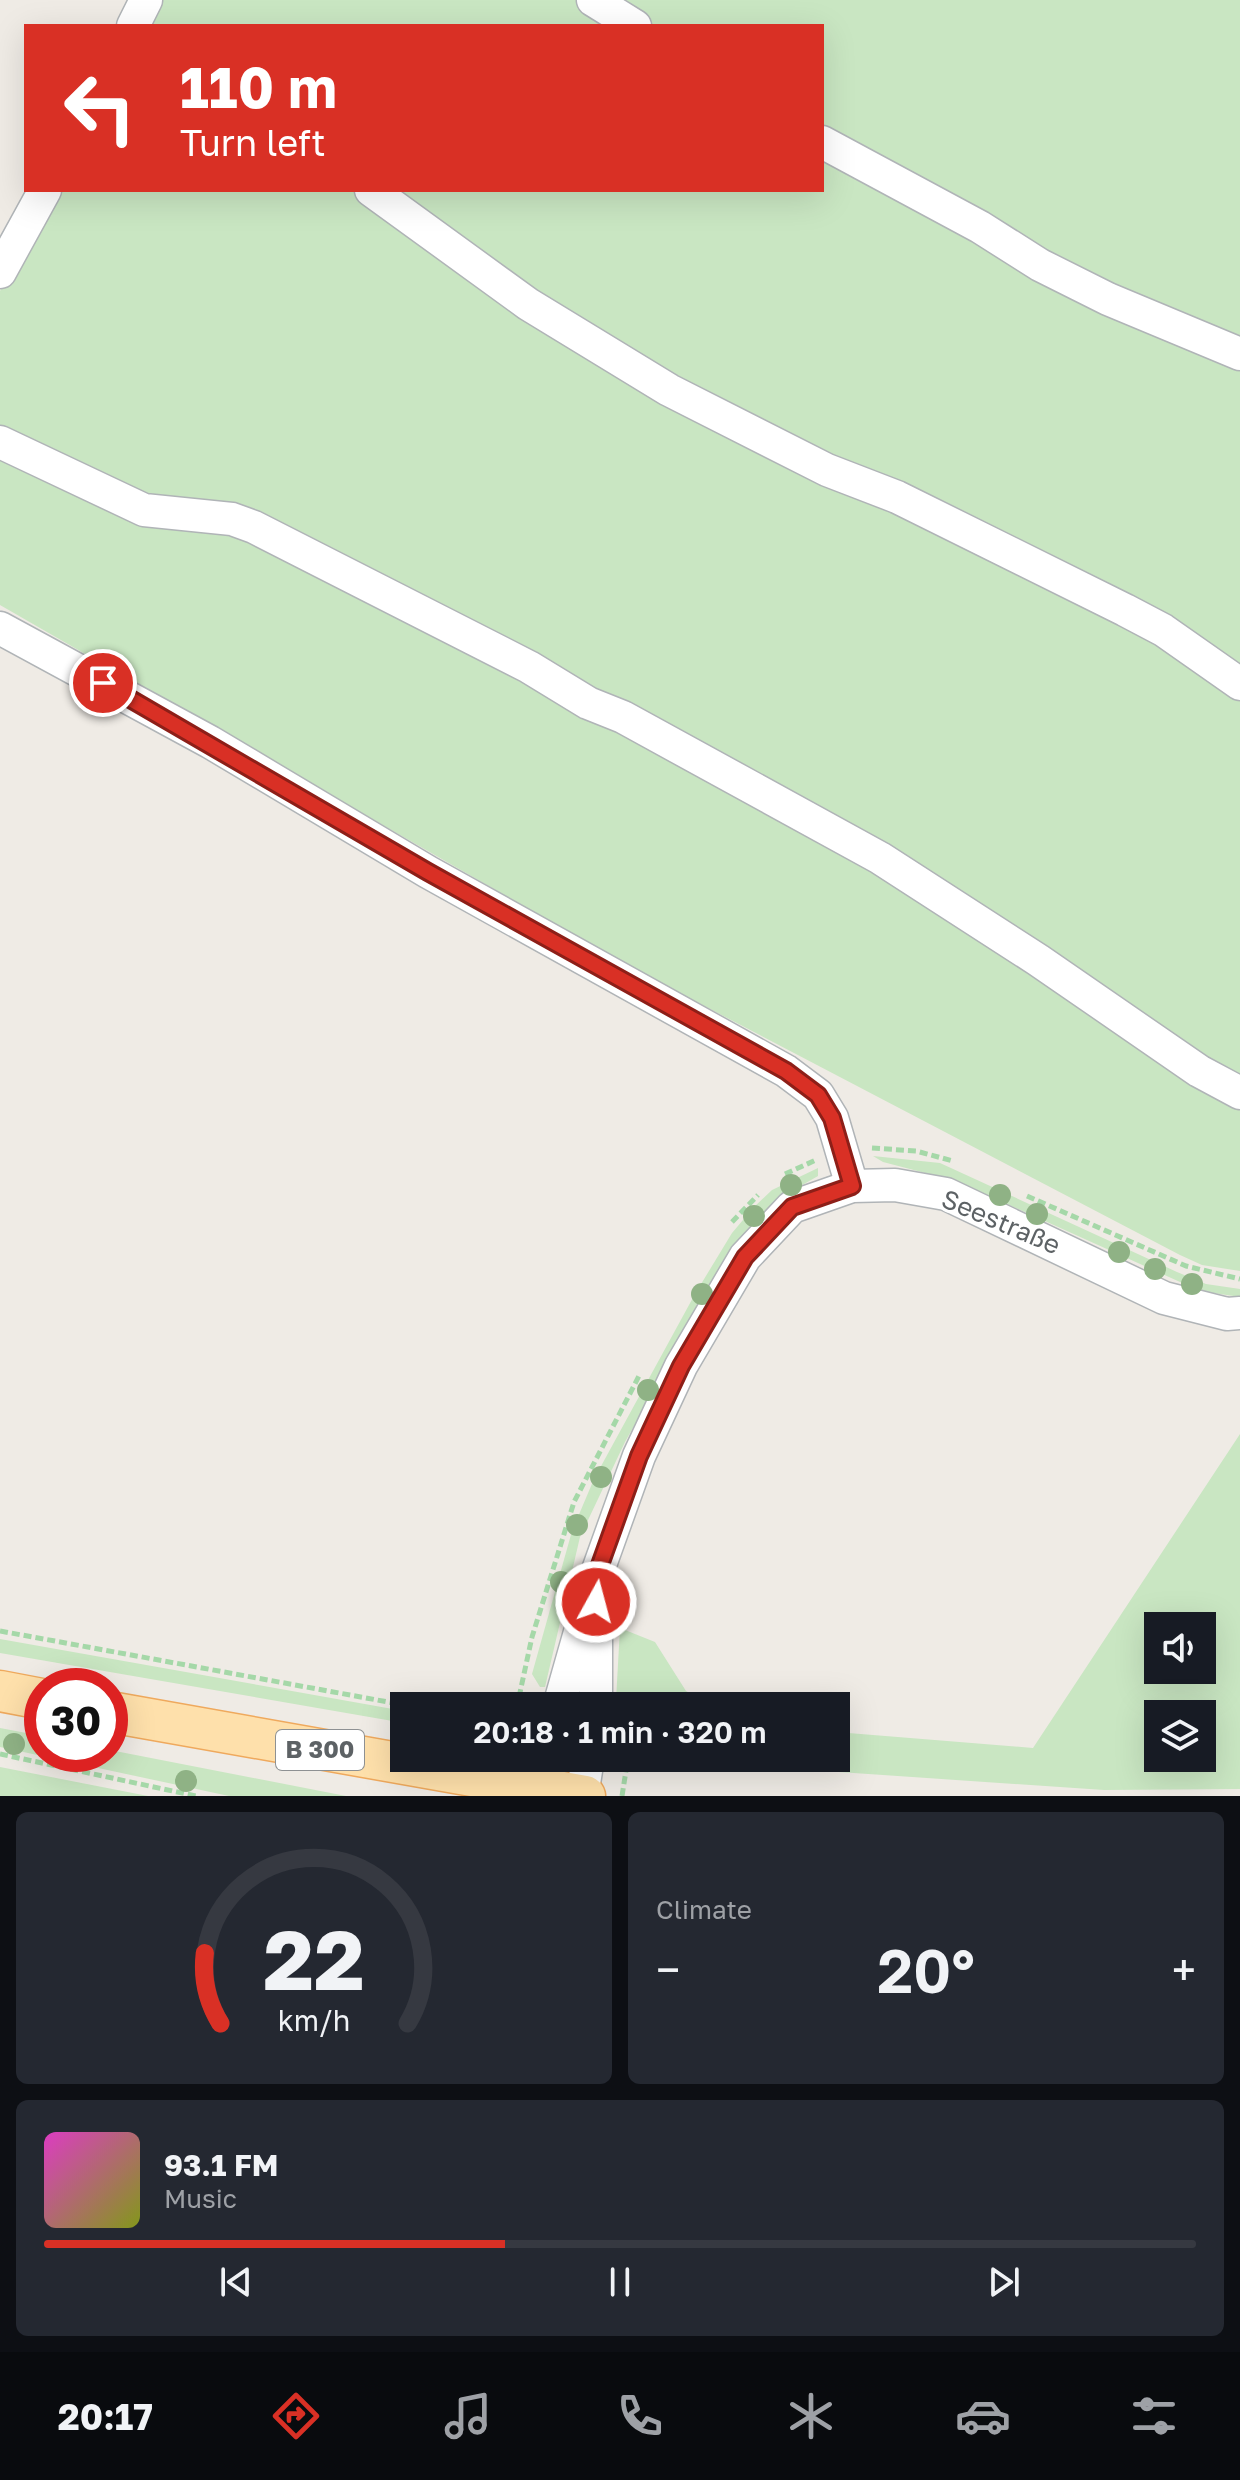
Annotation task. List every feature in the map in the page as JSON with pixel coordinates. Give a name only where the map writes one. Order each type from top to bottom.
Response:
[{"type":"main road","points":[[0,1691],[24,1696]]},
{"type":"main road","name":"B 300","points":[[128,1715],[534,1781],[583,1796]]},
{"type":"street","points":[[134,24],[146,0]]},
{"type":"street","points":[[593,0],[632,24]]},
{"type":"street","points":[[824,143],[980,227],[1040,265],[1108,299],[1240,354]]},
{"type":"street","points":[[0,272],[44,192]]},
{"type":"street","points":[[374,192],[528,304],[669,390],[827,470],[897,497],[1125,610],[1163,630],[1240,684]]},
{"type":"street","points":[[0,442],[144,510],[232,519],[254,527],[529,667],[588,703],[623,717],[880,858],[1038,960],[1199,1071],[1240,1093]]},
{"type":"street","points":[[0,628],[210,742],[428,872],[786,1071],[818,1095],[832,1118],[852,1186]]},
{"type":"street","name":"Seestraße","points":[[563,1692],[596,1576],[639,1456],[675,1379],[745,1257],[792,1207],[852,1186],[895,1185],[946,1194],[1164,1298],[1227,1314],[1240,1313]]},
{"type":"street","name":"Seestraße","points":[[596,1576],[596,1692]]},
{"type":"street","points":[[583,1796],[586,1772]]},
{"type":"path","points":[[778,1178],[808,1163],[843,1152],[877,1147],[916,1151],[964,1167]]},
{"type":"path","points":[[727,1228],[767,1187]]},
{"type":"path","points":[[1015,1190],[1186,1266],[1240,1279]]},
{"type":"path","points":[[520,1692],[535,1624],[574,1502],[645,1365]]},
{"type":"path","points":[[0,1631],[390,1702]]},
{"type":"path","points":[[0,1754],[196,1796]]},
{"type":"path","points":[[622,1796],[626,1772]]},
{"type":"green space","points":[[155,0],[1240,0],[1240,1271],[1202,1265],[1180,1255],[628,966],[0,605],[0,291],[53,192],[824,192],[824,24],[142,24]]},
{"type":"green space","points":[[873,1156],[940,1163],[1177,1272],[1206,1284],[1240,1289],[1240,1297],[1200,1291],[956,1181],[883,1162]]},
{"type":"green space","points":[[818,1168],[818,1176],[778,1199],[737,1243],[625,1442],[580,1537],[545,1687],[540,1687],[532,1674],[572,1531],[594,1479],[695,1294],[732,1233],[772,1190]]},
{"type":"green space","points":[[1240,1434],[1240,1789],[1104,1790],[838,1772],[850,1772],[850,1733],[1033,1748]]},
{"type":"green space","points":[[620,1628],[655,1642],[688,1692],[616,1692]]},
{"type":"green space","points":[[0,1639],[390,1709],[390,1721],[128,1675],[128,1668],[87,1668],[0,1653]]},
{"type":"green space","points":[[0,1728],[24,1733],[24,1752],[0,1747]]},
{"type":"green space","points":[[128,1754],[346,1796],[229,1796],[117,1772],[128,1772]]},
{"type":"green space","points":[[0,1767],[148,1796],[0,1796]]},
{"type":"route","points":[[103,683],[210,742],[428,872],[786,1071],[818,1095],[832,1118],[852,1186],[792,1207],[745,1257],[681,1366],[639,1456],[596,1576],[596,1602]]}]
